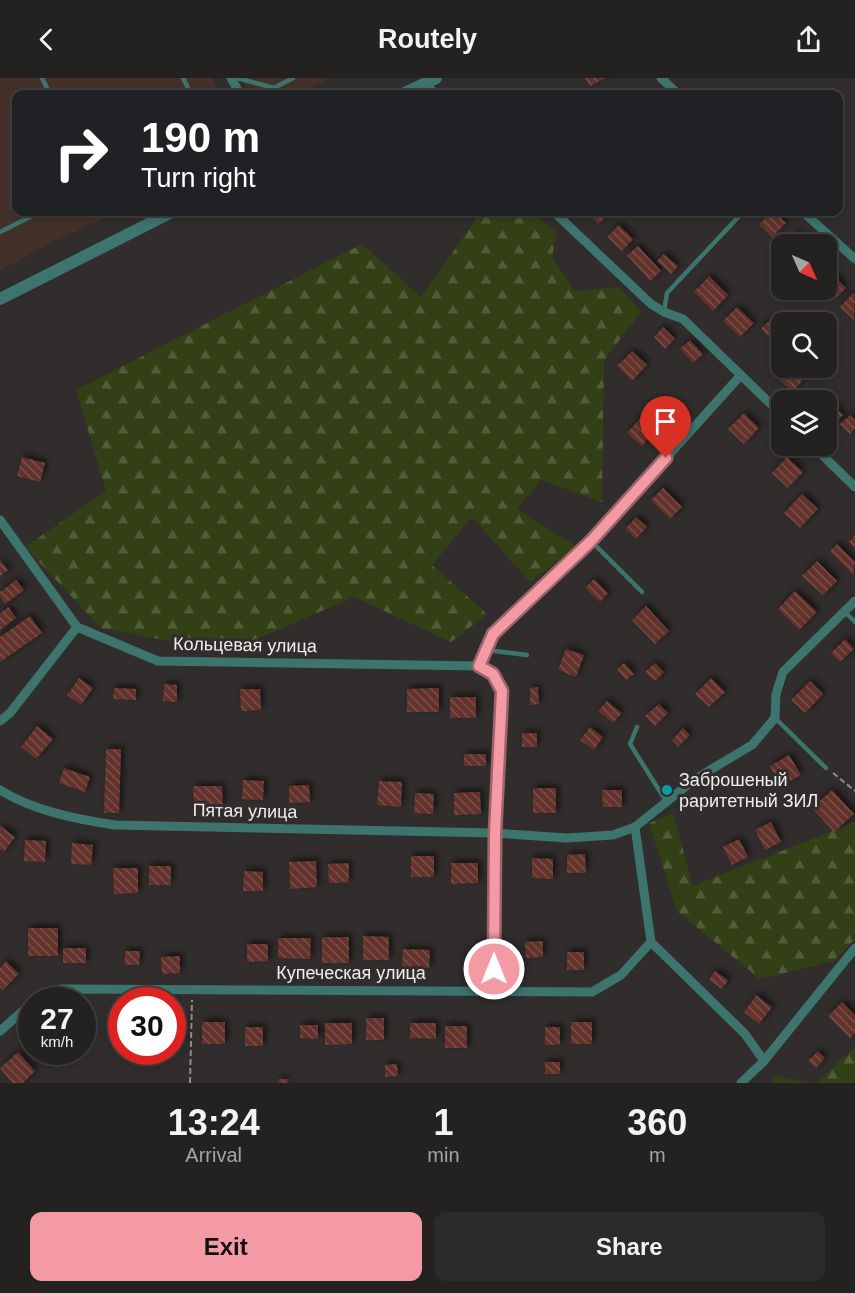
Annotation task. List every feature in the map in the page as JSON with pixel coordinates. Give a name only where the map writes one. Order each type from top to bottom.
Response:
[{"type":"street","points":[[661,78],[674,90]]},
{"type":"street","points":[[412,90],[431,81]]},
{"type":"street","points":[[0,299],[164,216]]},
{"type":"street","points":[[558,216],[651,304],[683,319],[771,404]]},
{"type":"street","points":[[807,216],[855,260]]},
{"type":"street","points":[[520,610],[591,541],[741,375]]},
{"type":"street","points":[[823,456],[855,487]]},
{"type":"street","points":[[0,520],[77,627],[10,713],[0,721]]},
{"type":"street","points":[[764,1061],[745,1034],[651,942],[635,827],[695,779],[752,745],[774,718],[776,694],[783,672],[855,601]]},
{"type":"street","name":"Кольцевая улица","points":[[77,627],[158,661],[479,666]]},
{"type":"street","points":[[479,666],[493,674],[502,691],[495,833],[494,991]]},
{"type":"street","name":"Пятая улица","points":[[0,790],[15,799],[50,812],[84,821],[115,825],[495,833],[567,838],[613,835],[635,827]]},
{"type":"street","name":"Купеческая улица","points":[[96,989],[592,992],[621,975],[651,942]]},
{"type":"street","points":[[741,1083],[764,1061],[855,948]]},
{"type":"street","name":"Купеческая улица","points":[[0,1031],[18,1015]]},
{"type":"lane","points":[[237,78],[274,88],[293,78]]},
{"type":"lane","points":[[0,232],[31,216]]},
{"type":"lane","points":[[664,312],[667,293],[739,216]]},
{"type":"lane","points":[[591,541],[642,592]]},
{"type":"lane","points":[[479,666],[493,634],[520,610]]},
{"type":"lane","points":[[845,612],[855,622]]},
{"type":"lane","points":[[487,650],[527,655]]},
{"type":"lane","points":[[774,718],[826,768]]},
{"type":"lane","points":[[637,727],[630,744],[666,801]]},
{"type":"path","points":[[826,768],[855,791]]},
{"type":"path","points":[[190,1083],[192,988]]},
{"type":"shaded area","points":[[0,78],[212,78],[218,90],[12,90],[12,216],[109,216],[52,242],[0,271]]},
{"type":"shaded area","points":[[241,78],[330,78],[306,90],[248,90]]},
{"type":"green space","points":[[478,216],[538,216],[557,233],[552,257],[575,291],[619,287],[641,312],[604,360],[602,502],[541,480],[517,509],[577,547],[530,582],[472,517],[432,565],[487,614],[451,642],[354,597],[227,652],[101,628],[25,547],[106,491],[76,390],[362,244],[421,297]]},
{"type":"green space","points":[[673,813],[693,886],[855,822],[855,939],[834,961],[760,979],[677,911],[649,823]]},
{"type":"green space","points":[[855,1047],[855,1083],[816,1083]]},
{"type":"green space","points":[[772,1075],[813,1083],[774,1083]]},
{"type":"building","points":[[585,78],[605,78],[590,86]]},
{"type":"building","points":[[590,216],[607,216],[598,224]]},
{"type":"building","points":[[768,216],[779,216],[786,223],[771,236],[759,224]]},
{"type":"building","points":[[619,225],[633,239],[622,251],[607,237]]},
{"type":"building","points":[[638,246],[661,271],[650,281],[627,255]]},
{"type":"building","points":[[664,254],[678,266],[671,274],[657,261]]},
{"type":"building","points":[[709,276],[728,295],[713,311],[694,292]]},
{"type":"building","points":[[837,279],[846,288],[837,297]]},
{"type":"building","points":[[853,293],[855,295],[854,320],[840,307]]},
{"type":"building","points":[[737,307],[754,323],[740,337],[723,321]]},
{"type":"building","points":[[771,319],[771,333],[768,336],[761,329]]},
{"type":"building","points":[[663,327],[675,339],[665,349],[654,337]]},
{"type":"building","points":[[690,340],[703,354],[693,363],[680,349]]},
{"type":"building","points":[[632,351],[647,365],[632,381],[617,366]]},
{"type":"building","points":[[778,378],[805,378],[794,390],[790,390]]},
{"type":"building","points":[[837,409],[843,415],[837,421]]},
{"type":"building","points":[[645,413],[659,425],[642,446],[627,433]]},
{"type":"building","points":[[744,413],[759,428],[744,444],[728,429]]},
{"type":"building","points":[[850,415],[855,420],[855,428],[850,434],[840,424]]},
{"type":"building","points":[[22,457],[45,463],[40,482],[17,476]]},
{"type":"building","points":[[787,457],[803,472],[788,488],[772,473]]},
{"type":"building","points":[[663,488],[682,507],[670,519],[651,500]]},
{"type":"building","points":[[802,494],[818,509],[800,528],[784,513]]},
{"type":"building","points":[[636,517],[647,527],[636,539],[625,529]]},
{"type":"building","points":[[855,535],[855,548],[849,542]]},
{"type":"building","points":[[837,544],[855,562],[853,575],[830,551]]},
{"type":"building","points":[[0,560],[8,570],[0,576]]},
{"type":"building","points":[[817,561],[837,581],[823,595],[802,576]]},
{"type":"building","points":[[594,579],[608,593],[600,602],[585,588]]},
{"type":"building","points":[[16,580],[24,590],[5,604],[0,597],[0,592]]},
{"type":"building","points":[[795,591],[817,612],[799,630],[778,609]]},
{"type":"building","points":[[646,606],[669,631],[655,644],[632,620]]},
{"type":"building","points":[[8,607],[16,618],[0,630],[0,614]]},
{"type":"building","points":[[30,616],[42,633],[0,662],[0,637]]},
{"type":"building","points":[[845,639],[854,649],[840,662],[831,653]]},
{"type":"building","points":[[566,649],[584,655],[576,677],[558,670]]},
{"type":"building","points":[[624,663],[634,674],[626,680],[617,669]]},
{"type":"building","points":[[655,663],[664,672],[655,681],[645,672]]},
{"type":"building","points":[[79,678],[93,688],[81,705],[67,695]]},
{"type":"building","points":[[711,678],[725,692],[709,707],[695,694]]},
{"type":"building","points":[[810,681],[823,694],[805,713],[791,700]]},
{"type":"building","points":[[164,684],[177,685],[177,702],[163,701]]},
{"type":"building","points":[[538,687],[539,704],[530,705],[530,688]]},
{"type":"building","points":[[114,688],[136,689],[136,700],[113,699]]},
{"type":"building","points":[[439,688],[439,712],[407,712],[407,689]]},
{"type":"building","points":[[240,689],[260,689],[261,710],[241,711]]},
{"type":"building","points":[[450,697],[476,697],[476,718],[450,718]]},
{"type":"building","points":[[607,701],[622,713],[613,723],[598,711]]},
{"type":"building","points":[[659,704],[668,713],[655,726],[645,716]]},
{"type":"building","points":[[37,726],[53,739],[36,759],[21,747]]},
{"type":"building","points":[[590,727],[603,737],[594,750],[580,740]]},
{"type":"building","points":[[683,728],[690,735],[678,747],[672,740]]},
{"type":"building","points":[[522,733],[537,733],[537,747],[522,747]]},
{"type":"building","points":[[106,749],[121,749],[119,813],[104,813]]},
{"type":"building","points":[[464,754],[486,754],[486,766],[464,766]]},
{"type":"building","points":[[789,755],[801,775],[781,786],[770,766]]},
{"type":"building","points":[[64,768],[90,777],[85,792],[59,783]]},
{"type":"building","points":[[243,780],[264,781],[263,800],[242,799]]},
{"type":"building","points":[[379,781],[402,782],[401,807],[377,805]]},
{"type":"building","points":[[309,785],[310,802],[289,803],[289,786]]},
{"type":"building","points":[[193,786],[222,786],[223,806],[194,807]]},
{"type":"building","points":[[533,788],[556,788],[556,813],[533,813]]},
{"type":"building","points":[[602,790],[622,790],[622,807],[603,807]]},
{"type":"building","points":[[832,790],[854,814],[834,832],[812,808]]},
{"type":"building","points":[[480,792],[481,814],[454,815],[454,793]]},
{"type":"building","points":[[415,793],[434,794],[433,814],[414,813]]},
{"type":"building","points":[[771,822],[781,842],[765,850],[755,830]]},
{"type":"building","points":[[0,826],[15,837],[4,852],[0,849]]},
{"type":"building","points":[[739,839],[748,857],[732,865],[723,847]]},
{"type":"building","points":[[25,840],[46,841],[45,862],[24,861]]},
{"type":"building","points":[[72,843],[93,845],[91,865],[71,864]]},
{"type":"building","points":[[585,854],[586,873],[567,873],[567,855]]},
{"type":"building","points":[[411,856],[434,856],[434,877],[411,877]]},
{"type":"building","points":[[532,858],[553,859],[553,879],[532,878]]},
{"type":"building","points":[[316,861],[317,887],[290,889],[289,862]]},
{"type":"building","points":[[349,863],[349,882],[329,883],[328,864]]},
{"type":"building","points":[[451,863],[478,863],[478,883],[451,884]]},
{"type":"building","points":[[149,866],[171,866],[171,885],[149,885]]},
{"type":"building","points":[[113,868],[138,868],[138,893],[114,894]]},
{"type":"building","points":[[244,871],[263,872],[263,891],[243,891]]},
{"type":"building","points":[[28,928],[58,928],[58,956],[28,956]]},
{"type":"building","points":[[363,936],[389,937],[389,960],[363,960]]},
{"type":"building","points":[[322,937],[349,937],[349,963],[322,963]]},
{"type":"building","points":[[278,938],[311,938],[310,959],[278,958]]},
{"type":"building","points":[[543,941],[543,957],[526,958],[525,942]]},
{"type":"building","points":[[247,944],[268,944],[268,961],[247,962]]},
{"type":"building","points":[[63,948],[86,948],[86,963],[63,963]]},
{"type":"building","points":[[403,949],[430,950],[429,968],[402,967]]},
{"type":"building","points":[[125,951],[140,951],[139,965],[125,965]]},
{"type":"building","points":[[567,952],[584,952],[584,970],[567,970]]},
{"type":"building","points":[[180,956],[180,973],[162,974],[161,957]]},
{"type":"building","points":[[6,961],[19,974],[3,990],[0,987],[0,968]]},
{"type":"building","points":[[715,971],[728,980],[722,989],[709,980]]},
{"type":"building","points":[[756,995],[772,1007],[759,1024],[744,1012]]},
{"type":"building","points":[[842,1002],[855,1015],[855,1033],[850,1038],[828,1016]]},
{"type":"building","points":[[366,1018],[384,1018],[384,1040],[366,1040]]},
{"type":"building","points":[[202,1022],[225,1022],[225,1044],[202,1044]]},
{"type":"building","points":[[571,1022],[592,1022],[592,1044],[571,1044]]},
{"type":"building","points":[[325,1023],[352,1023],[352,1044],[325,1045]]},
{"type":"building","points":[[410,1023],[436,1023],[436,1039],[410,1038]]},
{"type":"building","points":[[300,1025],[318,1025],[318,1039],[300,1038]]},
{"type":"building","points":[[445,1026],[467,1026],[467,1048],[445,1048]]},
{"type":"building","points":[[245,1027],[263,1027],[263,1046],[245,1046]]},
{"type":"building","points":[[545,1027],[560,1027],[560,1045],[545,1045]]},
{"type":"building","points":[[818,1051],[825,1058],[816,1068],[808,1061]]},
{"type":"building","points":[[18,1052],[18,1065],[30,1065],[35,1071],[23,1083],[12,1083],[0,1068]]},
{"type":"building","points":[[545,1062],[560,1062],[560,1074],[545,1074]]},
{"type":"building","points":[[397,1064],[398,1076],[385,1077],[385,1065]]},
{"type":"building","points":[[278,1079],[289,1079],[288,1083],[278,1083]]},
{"type":"place","name":"Заброшеный раритетный ЗИЛ","points":[[667,790]]},
{"type":"route","points":[[494,969],[495,833],[502,691],[493,674],[479,666],[493,634],[591,541],[666,458]]}]
